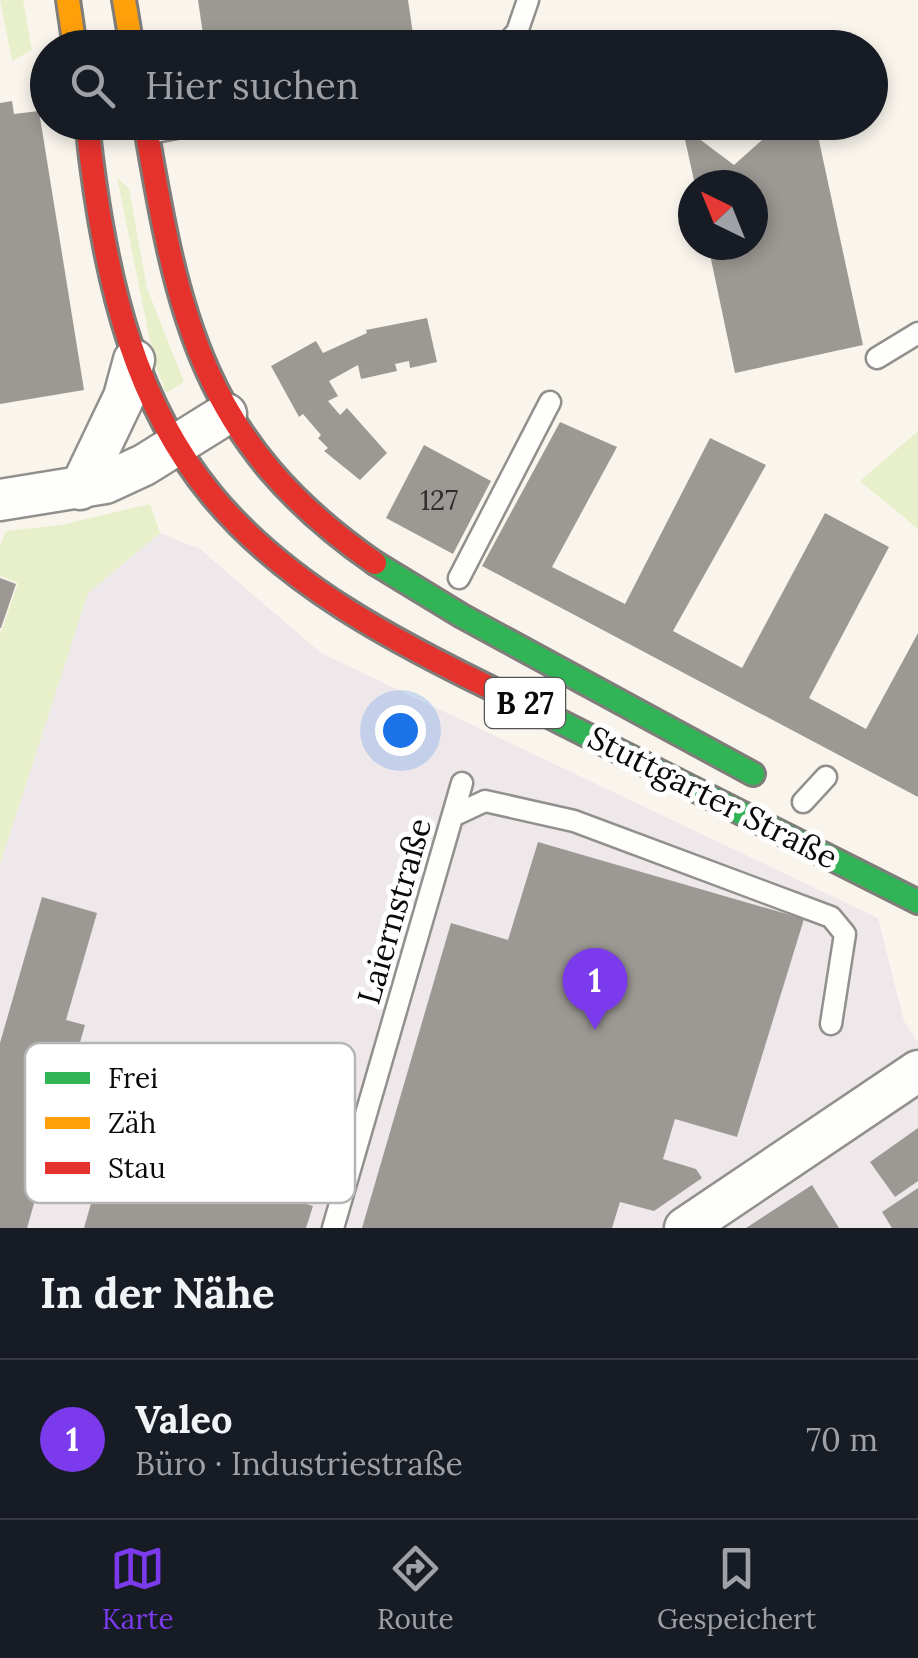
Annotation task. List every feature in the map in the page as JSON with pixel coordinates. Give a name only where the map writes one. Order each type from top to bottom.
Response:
[{"type":"main road","points":[[68,0],[72,30]]},
{"type":"main road","points":[[124,0],[129,30]]},
{"type":"main road","name":"Stuttgarter Straße","points":[[90,140],[102,224],[134,360],[174,448],[205,490],[252,540],[311,586],[386,634],[675,775],[918,902]]},
{"type":"main road","name":"Stuttgarter Straße","points":[[148,140],[182,308],[226,414],[293,494],[343,538],[416,588],[794,797]]},
{"type":"street","points":[[80,490],[124,397],[134,360]]},
{"type":"street","points":[[0,500],[80,490],[127,474],[226,414]]},
{"type":"street","points":[[685,1228],[918,1070]]},
{"type":"lane","points":[[518,30],[528,0]]},
{"type":"lane","points":[[877,358],[918,333]]},
{"type":"lane","points":[[459,578],[550,402]]},
{"type":"lane","points":[[794,797],[826,777]]},
{"type":"lane","name":"Laiernstraße","points":[[355,1155],[462,783]]},
{"type":"lane","points":[[453,816],[485,801],[574,820],[831,917],[845,934],[832,1024]]},
{"type":"lane","name":"Laiernstraße","points":[[334,1228],[341,1203]]},
{"type":"shaded area","points":[[160,533],[200,549],[321,653],[878,918],[904,1021],[918,1043],[918,1228],[0,1228],[0,864],[88,593]]},
{"type":"green space","points":[[0,0],[23,0],[30,51],[12,61]]},
{"type":"green space","points":[[117,177],[129,189],[147,288],[184,382],[166,393],[154,361]]},
{"type":"green space","points":[[918,431],[918,529],[860,481]]},
{"type":"green space","points":[[150,504],[160,533],[88,593],[0,864],[0,635],[18,583],[0,576],[0,546],[6,531],[61,525]]},
{"type":"building","points":[[198,0],[408,0],[412,30],[202,30]]},
{"type":"building","points":[[12,101],[14,114],[30,112],[30,140],[44,140],[84,390],[0,404],[0,103]]},
{"type":"building","points":[[685,140],[701,140],[734,165],[762,140],[819,140],[863,345],[735,373],[711,260],[768,260],[768,170],[692,170]]},
{"type":"building","points":[[427,318],[437,362],[410,368],[409,361],[395,364],[397,371],[361,379],[358,365],[329,381],[338,396],[328,401],[340,415],[347,408],[387,453],[360,480],[324,451],[328,448],[318,438],[321,435],[303,414],[299,417],[271,366],[316,341],[323,353],[367,333],[366,330]]},
{"type":"building","points":[[560,422],[617,447],[552,567],[625,604],[710,438],[766,465],[673,631],[742,668],[825,513],[889,547],[809,698],[866,729],[918,633],[918,797],[482,566]]},
{"type":"building","points":[[424,445],[491,481],[453,554],[386,518]]},
{"type":"building","points":[[0,578],[16,584],[1,628],[0,628]]},
{"type":"building","points":[[538,842],[804,919],[737,1137],[675,1119],[663,1159],[696,1169],[702,1178],[654,1211],[620,1202],[612,1228],[362,1228],[451,923],[508,940]]},
{"type":"building","points":[[42,897],[97,913],[66,1020],[85,1025],[80,1043],[25,1043],[25,1203],[34,1203],[27,1228],[0,1228],[0,1043]]},
{"type":"building","points":[[918,1128],[918,1181],[895,1197],[870,1162]]},
{"type":"building","points":[[812,1185],[839,1228],[746,1228]]},
{"type":"building","points":[[918,1188],[918,1228],[892,1228],[882,1212]]},
{"type":"building","points":[[91,1203],[313,1206],[306,1228],[84,1228]]},
{"type":"traffic: fast","points":[[375,563],[462,616],[753,774]]},
{"type":"traffic: fast","points":[[541,712],[918,902]]},
{"type":"traffic: slow","points":[[68,0],[72,30]]},
{"type":"traffic: slow","points":[[124,0],[129,30]]},
{"type":"traffic: jam","points":[[90,140],[104,242],[130,342],[165,425],[211,495],[271,555],[344,608],[434,660],[541,712]]},
{"type":"traffic: jam","points":[[148,140],[187,316],[208,371],[235,422],[271,471],[317,518],[375,563]]},
{"type":"place","name":"Valeo","points":[[595,1030]]}]
